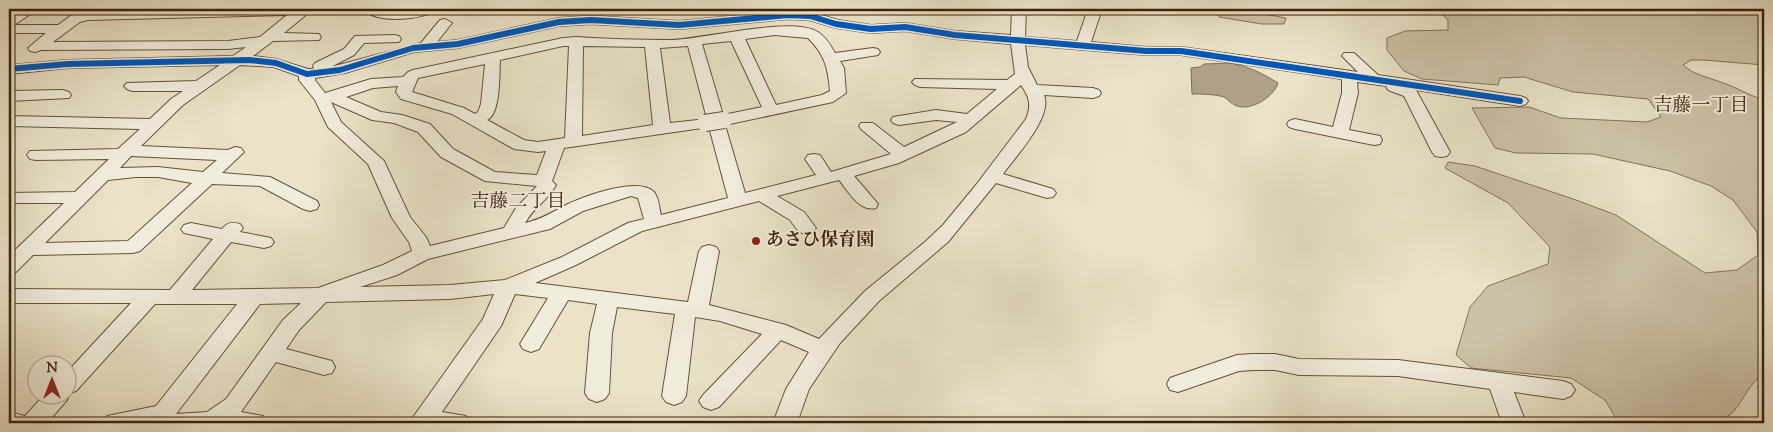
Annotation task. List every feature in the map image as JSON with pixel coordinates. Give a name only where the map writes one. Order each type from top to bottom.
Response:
[{"type":"street","points":[[9,22],[31,9]]},
{"type":"street","points":[[9,67],[60,29],[92,9]]},
{"type":"street","points":[[378,9],[375,12],[380,14],[418,14],[429,9]]},
{"type":"street","points":[[541,25],[542,9]]},
{"type":"street","points":[[423,421],[492,321],[508,286],[569,262],[635,227],[835,176],[903,155],[945,136],[971,119],[1017,80],[1019,9]]},
{"type":"street","points":[[1083,45],[1095,9]]},
{"type":"street","points":[[77,18],[88,16],[302,10]]},
{"type":"street","points":[[9,267],[153,124],[198,86],[268,39],[302,10]]},
{"type":"street","points":[[675,25],[680,10]]},
{"type":"street","points":[[9,67],[235,60],[264,61],[305,73],[340,70],[396,52],[426,46],[458,44],[541,25],[571,15],[591,20],[675,25],[788,15],[810,16],[836,24],[871,30],[905,27],[964,35],[1146,51],[1181,51],[1520,101]]},
{"type":"street","points":[[964,35],[967,20]]},
{"type":"street","points":[[426,46],[445,23]]},
{"type":"street","points":[[9,29],[60,29]]},
{"type":"street","points":[[774,31],[813,35],[819,39],[836,68],[838,93],[827,99],[724,120],[538,147],[520,145],[447,106],[407,96],[404,92],[407,81],[413,75],[576,41],[652,44],[694,42],[736,36],[774,31]]},
{"type":"street","points":[[736,36],[771,110]]},
{"type":"street","points":[[38,46],[219,45],[268,39],[314,37]]},
{"type":"street","points":[[305,73],[349,52],[360,39],[394,39]]},
{"type":"street","points":[[543,182],[565,143],[576,41]]},
{"type":"street","points":[[694,42],[738,200]]},
{"type":"street","points":[[652,44],[662,129]]},
{"type":"street","points":[[830,58],[873,52]]},
{"type":"street","points":[[1349,56],[1378,80],[1410,93],[1441,152]]},
{"type":"street","points":[[476,120],[484,115],[490,104],[493,57]]},
{"type":"street","points":[[305,73],[307,80],[326,98],[378,117],[396,118],[424,128],[447,153],[491,178],[523,178],[543,182],[547,185],[538,200],[524,210],[511,233]]},
{"type":"street","points":[[1340,133],[1350,93],[1348,76]]},
{"type":"street","points":[[920,82],[1017,80],[1035,90],[1093,93]]},
{"type":"street","points":[[326,98],[371,84],[407,81]]},
{"type":"street","points":[[132,86],[198,86]]},
{"type":"street","points":[[785,423],[787,411],[798,388],[823,349],[871,297],[950,229],[992,176],[1036,116],[1038,100],[1035,90]]},
{"type":"street","points":[[9,96],[63,96]]},
{"type":"street","points":[[326,98],[334,124],[375,161],[401,218],[419,241],[422,254]]},
{"type":"street","points":[[899,120],[936,115],[971,119]]},
{"type":"street","points":[[9,121],[153,124]]},
{"type":"street","points":[[1295,124],[1374,140]]},
{"type":"street","points":[[867,126],[903,155]]},
{"type":"street","points":[[27,249],[133,247],[234,153],[36,155]]},
{"type":"street","points":[[814,159],[869,204]]},
{"type":"street","points":[[102,175],[158,172],[188,178],[264,181],[307,199]]},
{"type":"street","points":[[992,176],[1047,193]]},
{"type":"street","points":[[115,423],[167,420],[205,422],[221,417],[234,405],[291,325],[321,296],[340,286],[390,270],[422,254],[543,226],[576,207],[631,191],[642,192],[647,196],[654,222]]},
{"type":"street","points":[[761,194],[797,216],[806,228]]},
{"type":"street","points":[[9,198],[81,197]]},
{"type":"street","points":[[191,229],[230,231],[264,242]]},
{"type":"street","points":[[175,297],[230,231]]},
{"type":"street","points":[[674,396],[692,309],[709,251]]},
{"type":"street","points":[[9,296],[321,296],[450,292],[508,286],[692,309],[736,317],[778,330],[823,349]]},
{"type":"street","points":[[531,344],[561,294]]},
{"type":"street","points":[[78,374],[149,297]]},
{"type":"street","points":[[167,420],[254,297]]},
{"type":"street","points":[[597,393],[601,333],[609,298]]},
{"type":"street","points":[[711,401],[778,330]]},
{"type":"street","points":[[271,353],[324,367]]},
{"type":"street","points":[[1178,384],[1237,364],[1275,362],[1298,367],[1398,368],[1563,390]]},
{"type":"street","points":[[1499,382],[1514,423]]},
{"type":"street","points":[[33,423],[50,404]]},
{"type":"street","points":[[221,417],[225,420],[255,423]]},
{"type":"street","points":[[9,421],[16,423]]},
{"type":"street","points":[[423,421],[458,423]]},
{"type":"shaded area","points":[[1214,9],[1258,9],[1264,14],[1286,18],[1284,24],[1262,24],[1219,17]]},
{"type":"shaded area","points":[[1424,9],[1756,9],[1764,13],[1764,65],[1691,60],[1683,65],[1697,74],[1764,100],[1764,374],[1754,382],[1733,412],[1712,421],[1697,423],[1619,423],[1605,400],[1571,378],[1471,368],[1456,355],[1470,307],[1488,286],[1548,264],[1550,247],[1508,203],[1445,168],[1448,162],[1475,166],[1616,215],[1705,273],[1737,270],[1758,255],[1757,232],[1733,200],[1711,186],[1670,171],[1593,154],[1516,153],[1495,148],[1472,108],[1529,107],[1561,118],[1647,122],[1661,117],[1648,99],[1573,92],[1524,77],[1500,78],[1498,85],[1422,79],[1404,71],[1387,50],[1387,38],[1405,31],[1448,30],[1448,20],[1443,15]]},
{"type":"shaded area","points":[[1230,63],[1249,68],[1266,76],[1278,83],[1276,88],[1261,102],[1243,107],[1235,105],[1220,96],[1192,94],[1191,68],[1200,67],[1204,64]]},
{"type":"cycle path","points":[[9,69],[68,64],[249,60],[276,63],[307,74],[340,70],[413,48],[458,44],[559,22],[591,20],[679,25],[788,15],[810,16],[836,24],[871,29],[905,27],[955,35],[1146,51],[1181,51],[1520,101]]},
{"type":"place","name":"あさひ保育園","points":[[756,241]]},
{"type":"district","name":"吉藤一丁目","points":[[1701,106]]},
{"type":"district","name":"吉藤二丁目","points":[[518,202]]}]
